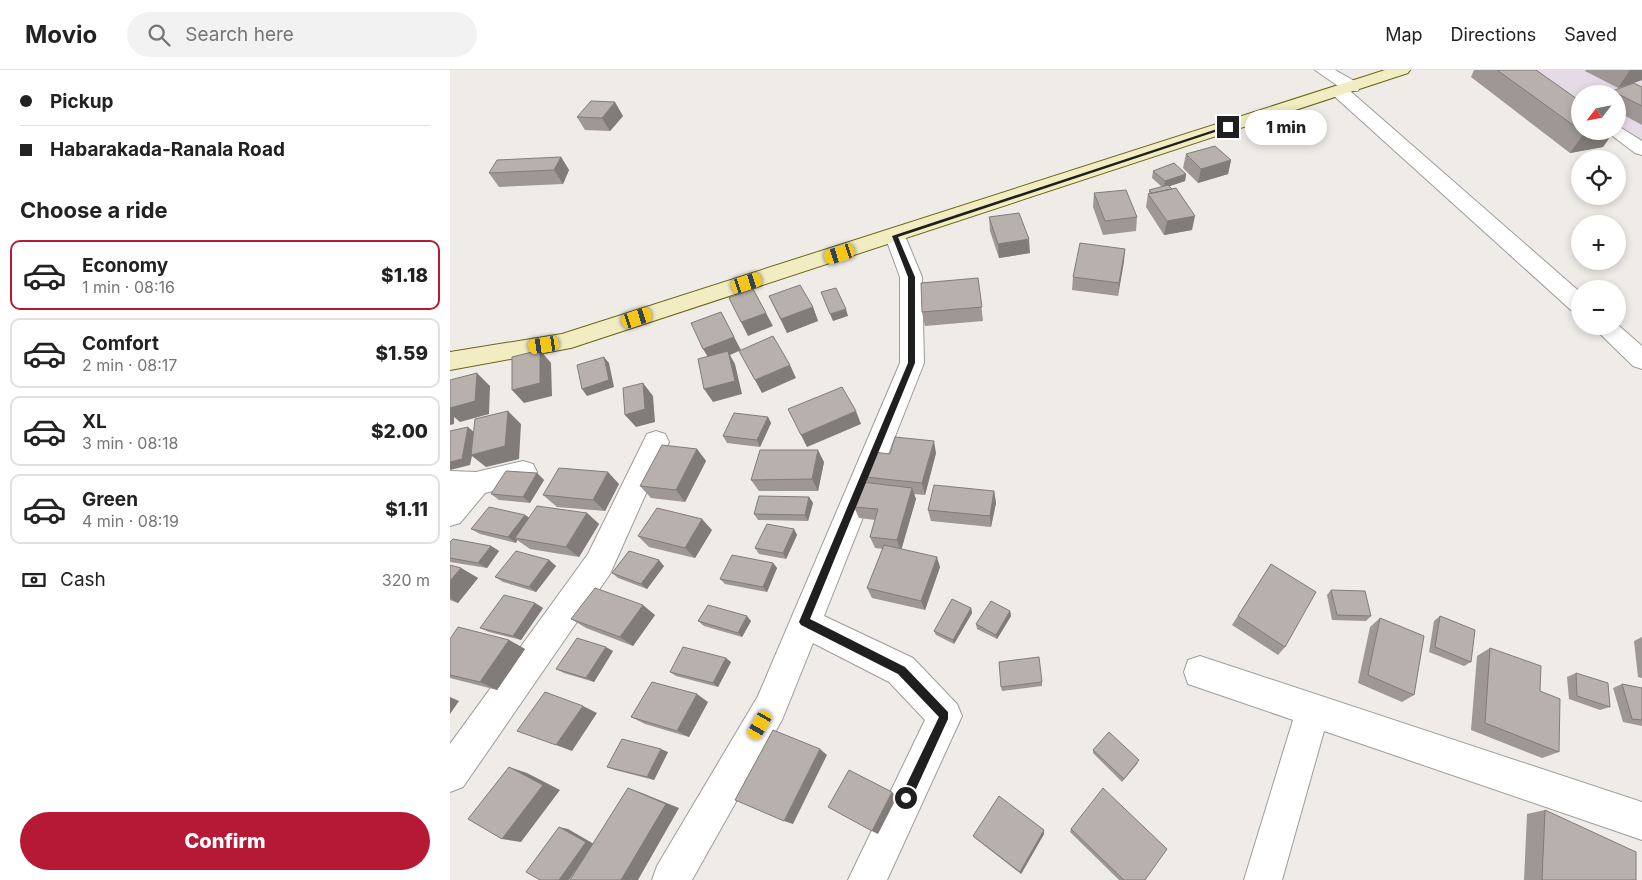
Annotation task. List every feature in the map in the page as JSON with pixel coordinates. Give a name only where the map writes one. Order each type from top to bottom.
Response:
[{"type":"main road","points":[[450,361],[563,342],[895,236],[1402,70]]},
{"type":"street","points":[[1323,70],[1571,297]]},
{"type":"street","points":[[1626,138],[1642,149]]},
{"type":"street","points":[[671,880],[770,708],[912,363],[911,277],[895,236]]},
{"type":"street","points":[[1614,335],[1642,360]]},
{"type":"street","points":[[450,774],[599,564],[656,442]]},
{"type":"street","points":[[450,514],[463,483],[523,472]]},
{"type":"street","points":[[804,622],[901,670],[944,716],[867,880]]},
{"type":"street","points":[[1200,672],[1642,822]]},
{"type":"street","points":[[1262,880],[1313,710]]},
{"type":"shaded area","points":[[1536,70],[1642,70],[1642,141],[1626,130],[1626,85],[1571,85],[1571,94]]},
{"type":"building","points":[[1497,70],[1536,70],[1571,95],[1571,123]]},
{"type":"building","points":[[1634,83],[1642,87],[1642,106],[1626,98],[1626,86]]},
{"type":"building","points":[[591,101],[615,102],[602,118],[577,117]]},
{"type":"building","points":[[1215,146],[1231,160],[1201,169],[1186,154]]},
{"type":"building","points":[[561,157],[554,170],[489,173],[497,160]]},
{"type":"building","points":[[1174,163],[1186,174],[1165,181],[1153,171]]},
{"type":"building","points":[[1168,185],[1172,189],[1152,193],[1149,190]]},
{"type":"building","points":[[1176,188],[1195,216],[1167,221],[1148,194]]},
{"type":"building","points":[[1126,190],[1137,217],[1105,221],[1094,193]]},
{"type":"building","points":[[1019,213],[1029,239],[998,244],[989,217]]},
{"type":"building","points":[[1080,243],[1125,249],[1119,283],[1073,277]]},
{"type":"building","points":[[978,278],[982,307],[922,312],[921,283]]},
{"type":"building","points":[[800,285],[813,307],[781,319],[769,296]]},
{"type":"building","points":[[836,288],[846,309],[830,314],[821,292]]},
{"type":"building","points":[[753,289],[766,313],[741,322],[729,298]]},
{"type":"building","points":[[721,312],[734,337],[703,349],[691,323]]},
{"type":"building","points":[[773,336],[790,365],[755,380],[739,351]]},
{"type":"building","points":[[540,350],[540,383],[512,390],[512,357]]},
{"type":"building","points":[[728,351],[735,381],[704,389],[698,359]]},
{"type":"building","points":[[604,357],[609,380],[582,389],[577,365]]},
{"type":"building","points":[[477,373],[475,401],[450,408],[450,380]]},
{"type":"building","points":[[643,383],[645,409],[625,415],[623,388]]},
{"type":"building","points":[[842,387],[856,411],[801,435],[788,409]]},
{"type":"building","points":[[508,411],[505,446],[471,455],[475,419]]},
{"type":"building","points":[[734,413],[768,417],[757,440],[723,436]]},
{"type":"building","points":[[468,427],[462,459],[450,462],[450,431]]},
{"type":"building","points":[[895,437],[934,441],[922,483],[865,477],[873,452],[890,454]]},
{"type":"building","points":[[662,445],[697,449],[676,490],[640,486]]},
{"type":"building","points":[[760,450],[818,450],[812,479],[751,480]]},
{"type":"building","points":[[559,468],[608,472],[593,500],[543,495]]},
{"type":"building","points":[[506,471],[537,473],[523,497],[491,494]]},
{"type":"building","points":[[862,482],[912,488],[897,540],[870,537],[878,509],[854,507]]},
{"type":"building","points":[[934,485],[994,491],[990,516],[928,510]]},
{"type":"building","points":[[759,496],[809,497],[805,515],[754,514]]},
{"type":"building","points":[[537,506],[587,513],[566,547],[515,538]]},
{"type":"building","points":[[489,507],[525,515],[508,537],[471,529]]},
{"type":"building","points":[[657,508],[702,519],[685,548],[638,536]]},
{"type":"building","points":[[767,524],[794,529],[783,553],[755,548]]},
{"type":"building","points":[[453,539],[491,546],[478,563],[450,558],[450,542]]},
{"type":"building","points":[[884,545],[937,557],[921,601],[867,588]]},
{"type":"building","points":[[516,551],[549,560],[529,587],[495,577]]},
{"type":"building","points":[[629,551],[659,560],[641,584],[612,573]]},
{"type":"building","points":[[732,555],[773,563],[763,587],[720,579]]},
{"type":"building","points":[[1271,564],[1316,592],[1285,647],[1238,616]]},
{"type":"building","points":[[450,565],[461,568],[450,581]]},
{"type":"building","points":[[595,588],[643,605],[620,637],[571,619]]},
{"type":"building","points":[[1331,590],[1365,591],[1371,616],[1337,615]]},
{"type":"building","points":[[504,595],[535,603],[513,636],[480,628]]},
{"type":"building","points":[[952,599],[971,608],[953,640],[934,631]]},
{"type":"building","points":[[991,601],[1010,611],[996,635],[976,624]]},
{"type":"building","points":[[708,605],[747,616],[738,633],[698,621]]},
{"type":"building","points":[[1440,616],[1475,630],[1471,662],[1435,647]]},
{"type":"building","points":[[1380,618],[1424,636],[1414,695],[1368,675]]},
{"type":"building","points":[[458,627],[509,640],[480,682],[450,675],[450,639]]},
{"type":"building","points":[[577,638],[606,647],[586,678],[556,669]]},
{"type":"building","points":[[683,647],[726,658],[713,683],[670,672]]},
{"type":"building","points":[[1490,648],[1541,666],[1540,691],[1560,699],[1559,752],[1485,723]]},
{"type":"building","points":[[1039,657],[1042,682],[1001,687],[999,662]]},
{"type":"building","points":[[1576,673],[1608,683],[1610,707],[1577,696]]},
{"type":"building","points":[[652,682],[697,694],[677,731],[631,717]]},
{"type":"building","points":[[1622,684],[1642,688],[1642,720],[1632,719]]},
{"type":"building","points":[[545,692],[583,706],[556,745],[517,731]]},
{"type":"building","points":[[773,730],[820,749],[784,821],[735,800]]},
{"type":"building","points":[[1109,732],[1139,760],[1124,779],[1093,750]]},
{"type":"building","points":[[622,739],[661,749],[647,777],[607,767]]},
{"type":"building","points":[[509,767],[543,785],[502,839],[468,819]]},
{"type":"building","points":[[849,770],[892,792],[872,831],[828,807]]},
{"type":"building","points":[[628,788],[666,804],[621,880],[570,880]]},
{"type":"building","points":[[1103,788],[1167,849],[1145,880],[1124,880],[1071,829]]},
{"type":"building","points":[[999,796],[1044,830],[1020,872],[973,836]]},
{"type":"building","points":[[1545,810],[1636,852],[1636,880],[1542,880]]},
{"type":"building","points":[[559,827],[586,842],[559,880],[540,880],[526,872]]},
{"type":"route","points":[[906,798],[944,716],[901,670],[804,622],[912,363],[911,277],[895,236],[1228,127]]}]
